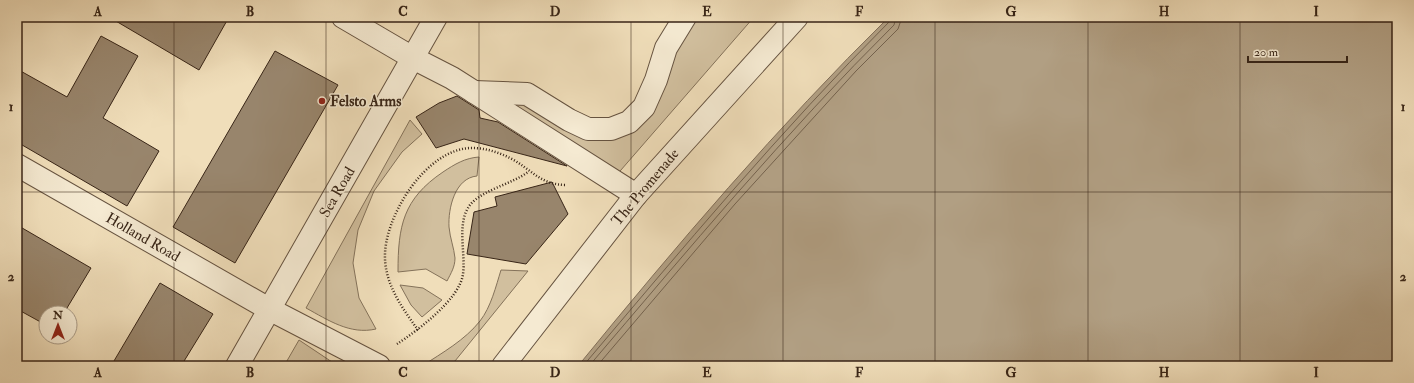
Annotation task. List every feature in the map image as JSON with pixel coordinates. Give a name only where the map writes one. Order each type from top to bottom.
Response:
[{"type":"street","points":[[343,17],[413,58],[452,78],[636,195]]},
{"type":"street","name":"Sea Road","points":[[237,366],[436,17]]},
{"type":"street","points":[[474,92],[527,94],[569,120],[588,129],[611,129],[629,122],[644,107],[656,80],[666,48],[685,17]]},
{"type":"street","name":"The Promenade","points":[[503,366],[636,195],[797,17]]},
{"type":"street","name":"Holland Road","points":[[17,165],[269,309],[374,364]]},
{"type":"path","points":[[418,330],[402,308],[389,282],[385,259],[387,236],[398,205],[420,176],[440,160],[464,149],[492,150],[511,158],[528,172],[544,181],[558,185],[572,185],[581,179],[589,166]]},
{"type":"path","points":[[374,364],[418,330],[448,302],[463,276],[462,241],[466,215],[470,205],[482,196],[517,180],[528,172]]},
{"type":"shaded area","points":[[688,17],[754,17],[614,178],[482,95],[526,96],[588,132],[631,125]]},
{"type":"shaded area","points":[[410,120],[422,134],[402,152],[374,191],[358,230],[353,263],[359,298],[376,329],[357,330],[348,328],[331,322],[306,308]]},
{"type":"shaded area","points":[[479,157],[477,176],[469,178],[463,182],[454,195],[450,211],[449,227],[455,261],[447,281],[426,269],[398,272],[399,241],[402,227],[411,203],[430,182],[443,172],[460,162]]},
{"type":"shaded area","points":[[501,270],[528,271],[455,361],[447,366],[422,366],[460,340],[480,321],[490,303]]},
{"type":"shaded area","points":[[400,285],[423,288],[442,300],[422,317],[411,305]]},
{"type":"shaded area","points":[[299,340],[338,366],[284,366]]},
{"type":"water","points":[[889,17],[1397,17],[1397,366],[578,366],[652,276],[729,187],[807,101]]},
{"type":"building","points":[[109,17],[229,17],[199,70]]},
{"type":"building","points":[[101,36],[138,56],[103,118],[159,151],[127,206],[17,142],[17,69],[67,97]]},
{"type":"building","points":[[275,51],[338,85],[235,263],[173,227]]},
{"type":"building","points":[[457,96],[479,110],[480,118],[498,122],[567,166],[464,139],[436,148],[416,117],[439,103]]},
{"type":"building","points":[[552,182],[568,214],[526,264],[467,254],[474,212],[497,206],[495,197]]},
{"type":"building","points":[[17,225],[91,268],[69,305],[38,305],[38,321],[17,309]]},
{"type":"building","points":[[160,283],[213,314],[181,366],[111,366]]},
{"type":"place","name":"Felsto Arms","points":[[322,101]]}]
